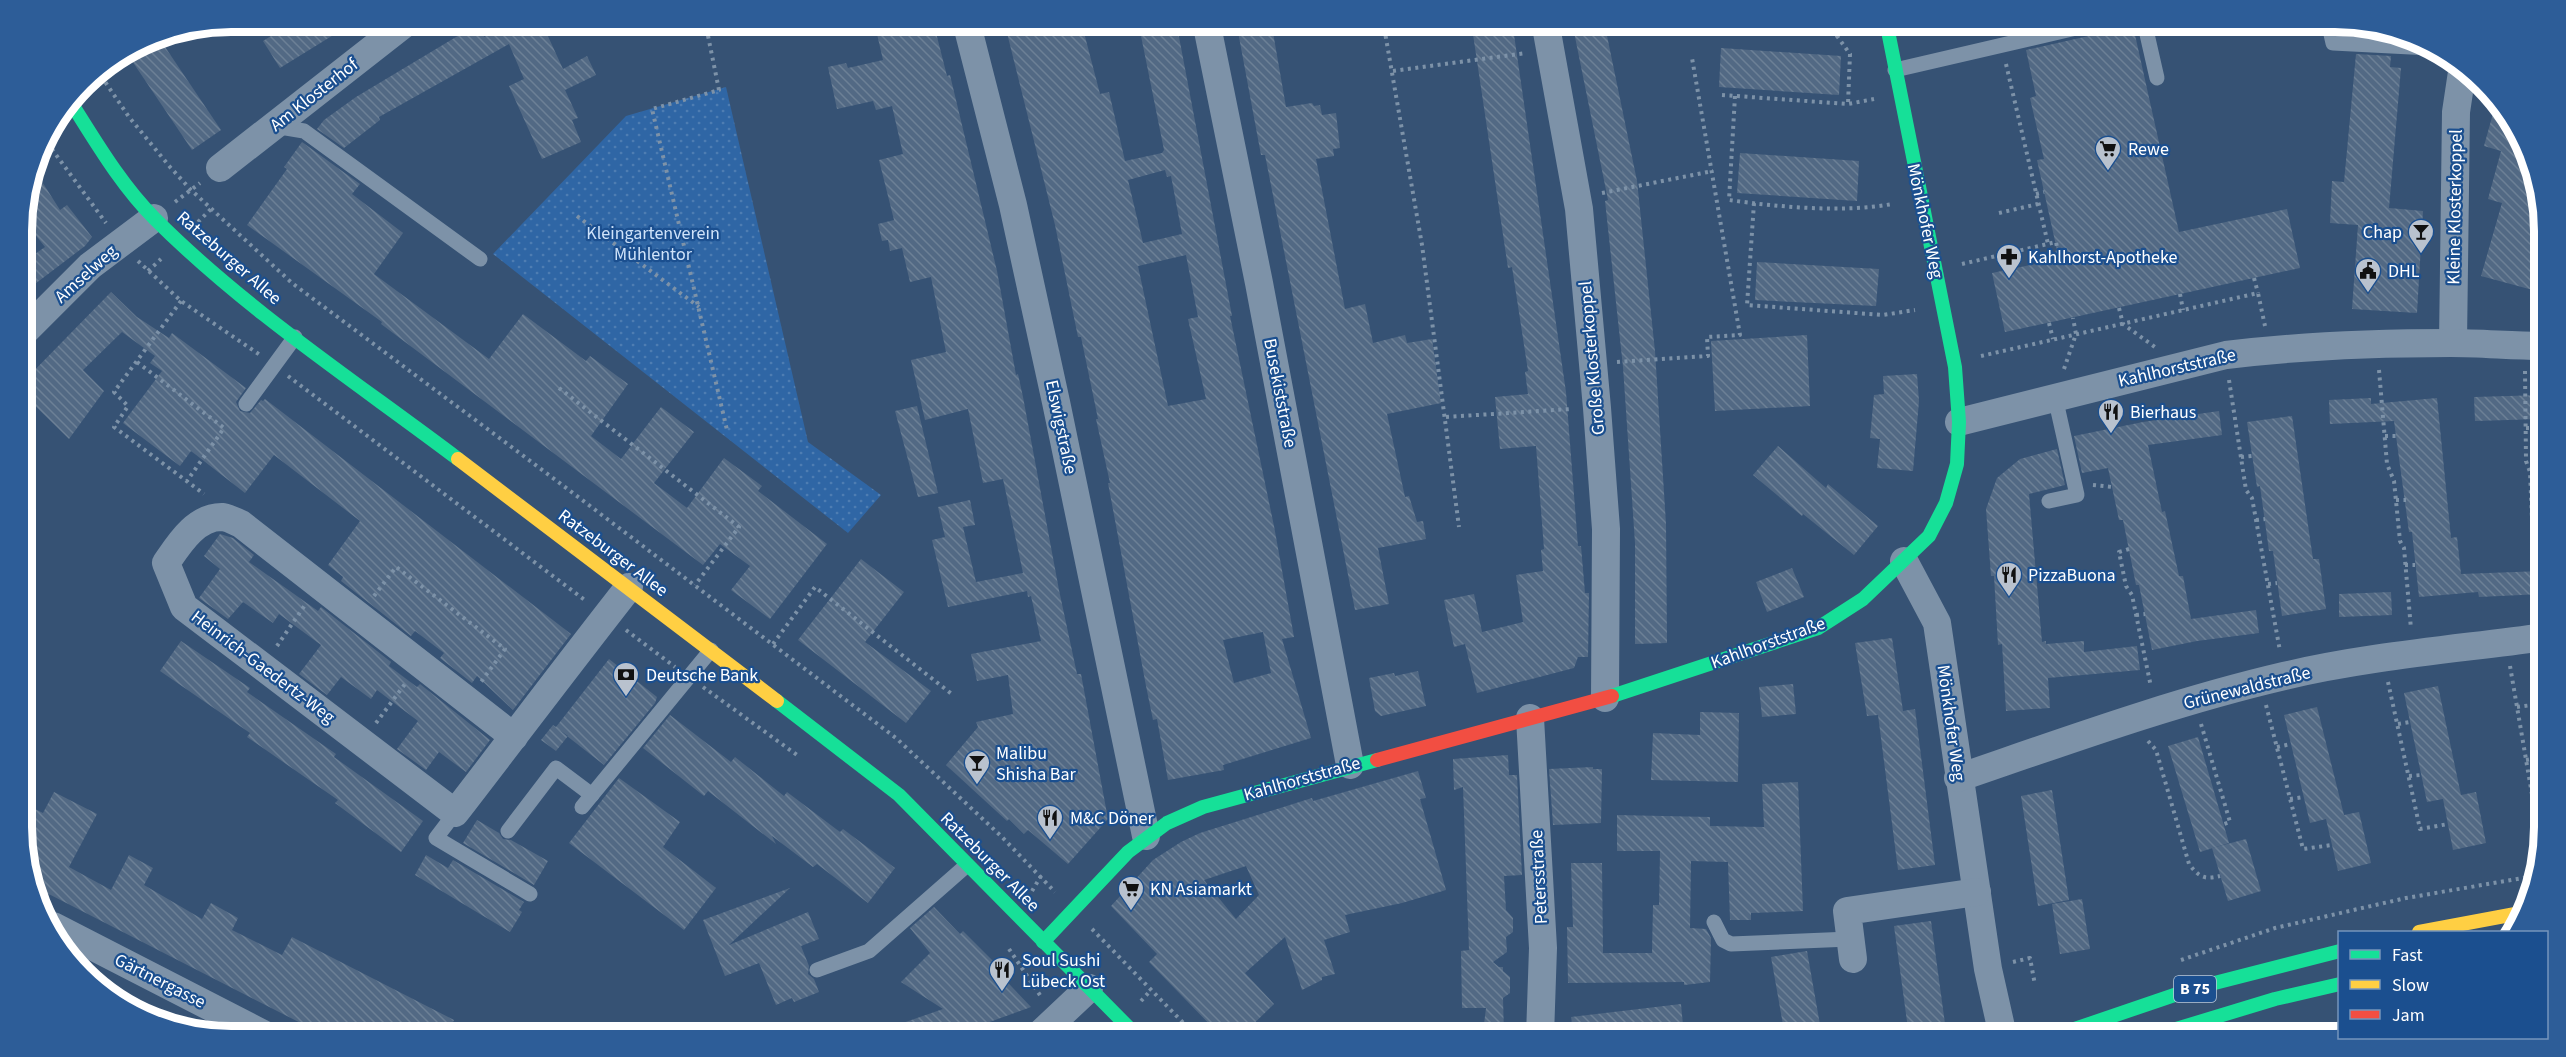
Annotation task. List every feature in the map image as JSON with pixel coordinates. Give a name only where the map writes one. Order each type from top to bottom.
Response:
[{"type":"main road","name":"Mönkhofer Weg","points":[[1888,32],[1955,368],[1959,422]]},
{"type":"main road","name":"Ratzeburger Allee","points":[[74,108],[109,163],[154,218],[243,298],[629,587],[899,795],[1127,1026]]},
{"type":"main road","name":"Kahlhorststraße","points":[[1043,942],[1146,836],[1167,823],[1203,807],[1350,765],[1605,698],[1818,628],[1863,599],[1929,536],[1946,503],[1957,464],[1959,422]]},
{"type":"main road","points":[[2429,931],[2514,914]]},
{"type":"main road","name":"B 75","points":[[2085,1025],[2147,1003],[2263,968],[2338,951]]},
{"type":"main road","name":"B 75","points":[[2189,1025],[2275,999],[2338,984]]},
{"type":"street","name":"Am Klosterhof","points":[[220,168],[394,32]]},
{"type":"street","name":"Elswigstraße","points":[[969,32],[1016,216],[1146,836]]},
{"type":"street","name":"Busekiststraße","points":[[1208,32],[1259,283],[1350,765]]},
{"type":"street","name":"Große Klosterkoppel","points":[[1547,32],[1578,198],[1597,408],[1606,529],[1605,698]]},
{"type":"street","name":"Kleine Klosterkoppel","points":[[2453,343],[2456,112],[2461,77]]},
{"type":"street","name":"Amselweg","points":[[32,324],[90,266],[154,218]]},
{"type":"street","name":"Kahlhorststraße","points":[[1959,422],[2226,355],[2270,350],[2377,345],[2453,343],[2534,346]]},
{"type":"street","points":[[223,517],[241,524],[514,737]]},
{"type":"street","name":"Heinrich-Gaedertz-Weg","points":[[223,517],[201,523],[183,539],[166,563],[184,607],[455,813]]},
{"type":"street","name":"Mönkhofer Weg","points":[[1904,561],[1936,623],[1988,969],[2001,1025]]},
{"type":"street","points":[[455,813],[629,587]]},
{"type":"street","name":"Grünewaldstraße","points":[[1958,778],[2124,721],[2255,683],[2378,659],[2534,639]]},
{"type":"street","name":"Petersstraße","points":[[1530,718],[1543,948],[1540,1025]]},
{"type":"street","points":[[1851,949],[1846,911],[1977,892]]},
{"type":"street","name":"Gärtnergasse","points":[[61,930],[248,1026]]},
{"type":"street","points":[[1049,1026],[1089,988]]},
{"type":"lane","points":[[1895,70],[2058,32]]},
{"type":"lane","points":[[2147,32],[2157,78]]},
{"type":"lane","points":[[2330,32],[2333,43],[2412,47]]},
{"type":"lane","points":[[274,126],[304,131],[480,259]]},
{"type":"lane","points":[[246,404],[295,336]]},
{"type":"lane","points":[[2049,501],[2077,495],[2055,397]]},
{"type":"lane","points":[[508,831],[556,768],[587,801],[711,650]]},
{"type":"lane","points":[[455,813],[436,838],[530,894]]},
{"type":"lane","points":[[817,970],[869,951],[967,865]]},
{"type":"lane","points":[[1714,922],[1723,940],[1731,944],[1851,949]]},
{"type":"path","points":[[707,32],[719,90],[651,109],[700,308],[727,430]]},
{"type":"path","points":[[1385,32],[1446,417],[1459,527]]},
{"type":"path","points":[[1836,32],[1850,54],[1848,104]]},
{"type":"path","points":[[2001,45],[2048,244]]},
{"type":"path","points":[[1393,71],[1551,50]]},
{"type":"path","points":[[1593,363],[1708,356],[1707,337],[1740,335],[1692,58]]},
{"type":"path","points":[[103,78],[129,117],[191,190],[291,283],[896,738],[1001,836],[1186,1026]]},
{"type":"path","points":[[1722,95],[1848,104],[1899,94]]},
{"type":"path","points":[[1735,96],[1729,200],[1867,209],[1920,200]]},
{"type":"path","points":[[50,147],[121,242],[181,301],[235,336],[606,616],[779,744],[803,758]]},
{"type":"path","points":[[1578,198],[1713,171]]},
{"type":"path","points":[[2036,194],[2044,192]]},
{"type":"path","points":[[1754,203],[1747,305],[1883,315],[1942,306]]},
{"type":"path","points":[[2000,213],[2038,204]]},
{"type":"path","points":[[577,216],[700,308]]},
{"type":"path","points":[[1935,270],[2056,242],[2060,258]]},
{"type":"path","points":[[2254,278],[2270,350]]},
{"type":"path","points":[[1955,368],[1984,354],[2258,293]]},
{"type":"path","points":[[2180,294],[2183,310]]},
{"type":"path","points":[[181,301],[114,392],[128,406],[114,427],[206,496],[223,517]]},
{"type":"path","points":[[2120,308],[2123,324],[2181,366]]},
{"type":"path","points":[[2055,397],[2076,334],[2073,318]]},
{"type":"path","points":[[2049,323],[2053,339]]},
{"type":"path","points":[[2377,345],[2387,464],[2394,481],[2414,654]]},
{"type":"path","points":[[2534,346],[2526,428],[2526,461],[2530,472],[2534,541]]},
{"type":"path","points":[[2226,355],[2246,490],[2252,498],[2285,676]]},
{"type":"path","points":[[137,362],[224,428],[187,481]]},
{"type":"path","points":[[559,388],[739,527],[694,585]]},
{"type":"path","points":[[1446,417],[1597,408]]},
{"type":"path","points":[[2526,428],[2533,428]]},
{"type":"path","points":[[2385,436],[2396,436]]},
{"type":"path","points":[[2241,457],[2252,456]]},
{"type":"path","points":[[2396,500],[2406,500]]},
{"type":"path","points":[[2256,520],[2265,519]]},
{"type":"path","points":[[2128,549],[2119,552],[2126,586],[2132,595],[2157,711]]},
{"type":"path","points":[[2405,565],[2415,565]]},
{"type":"path","points":[[359,616],[396,567],[506,649],[467,700]]},
{"type":"path","points":[[2268,584],[2277,583]]},
{"type":"path","points":[[262,666],[319,585]]},
{"type":"path","points":[[773,644],[815,587],[953,695]]},
{"type":"path","points":[[2136,615],[2145,614]]},
{"type":"path","points":[[2506,642],[2534,806]]},
{"type":"path","points":[[2378,659],[2389,685],[2420,829],[2448,824]]},
{"type":"path","points":[[362,742],[420,664]]},
{"type":"path","points":[[2255,683],[2267,708],[2304,849],[2332,845]]},
{"type":"path","points":[[2194,700],[2229,822],[2224,824]]},
{"type":"path","points":[[2517,707],[2532,705]]},
{"type":"path","points":[[2124,721],[2144,736],[2156,750],[2190,864],[2198,876],[2208,879],[2220,876]]},
{"type":"path","points":[[2398,724],[2410,722]]},
{"type":"path","points":[[2277,747],[2291,744]]},
{"type":"path","points":[[2526,760],[2534,759]]},
{"type":"path","points":[[2208,771],[2214,769]]},
{"type":"path","points":[[2409,776],[2421,775]]},
{"type":"path","points":[[2290,800],[2304,797]]},
{"type":"path","points":[[1004,942],[1040,995],[1059,1017]]},
{"type":"path","points":[[1988,969],[2030,958],[2035,985]]},
{"type":"green space","name":"Kleingartenverein Mühlentor","points":[[726,87],[808,442],[881,495],[848,533],[493,254],[626,116]]},
{"type":"building","points":[[277,32],[338,32],[280,68],[263,41]]},
{"type":"building","points":[[464,32],[483,32],[484,37],[495,32],[546,32],[563,69],[587,56],[596,75],[565,90],[578,118],[572,120],[581,142],[542,159],[509,86],[524,79],[509,44],[379,117],[380,120],[344,148],[317,129],[324,120],[356,97]]},
{"type":"building","points":[[877,32],[936,32],[947,76],[950,75],[997,271],[1059,590],[1077,674],[1081,674],[1108,819],[1068,864],[1028,830],[1024,834],[1009,819],[1007,821],[946,765],[978,727],[976,722],[1013,714],[1008,675],[977,681],[971,654],[1041,641],[1031,596],[1028,597],[1027,591],[948,607],[932,540],[945,537],[938,507],[970,500],[975,525],[963,527],[976,582],[1023,573],[1003,479],[983,483],[968,409],[925,420],[911,360],[946,352],[931,277],[910,282],[902,248],[890,251],[888,240],[882,241],[878,224],[894,220],[879,160],[903,154],[892,106],[876,110],[873,101],[837,109],[828,67],[846,63],[848,68],[883,60]]},
{"type":"building","points":[[1007,32],[1084,32],[1100,94],[1109,92],[1125,161],[1162,153],[1164,150],[1140,32],[1178,32],[1232,316],[1230,316],[1274,526],[1294,637],[1282,639],[1311,738],[1223,765],[1224,770],[1168,780],[1157,719],[1153,720],[1146,686],[1108,483],[1110,483],[1096,419],[1098,419],[1081,337],[1078,337],[1055,225]],"holes":[[[1165,170],[1167,177],[1171,176],[1182,234],[1143,243],[1128,180]],[[1186,255],[1198,317],[1188,319],[1206,399],[1168,406],[1138,266]],[[1263,632],[1271,673],[1234,683],[1223,640]]]},
{"type":"building","points":[[1238,32],[1273,32],[1286,107],[1312,103],[1314,106],[1320,105],[1322,115],[1336,113],[1340,148],[1333,149],[1334,156],[1316,159],[1345,309],[1365,304],[1373,343],[1405,335],[1407,343],[1432,339],[1441,403],[1387,414],[1405,497],[1409,496],[1417,522],[1423,521],[1426,539],[1378,548],[1389,604],[1355,610],[1265,155],[1261,155]]},
{"type":"building","points":[[1473,32],[1514,32],[1566,392],[1578,546],[1581,546],[1585,593],[1589,593],[1588,657],[1578,657],[1574,668],[1477,693],[1465,644],[1454,647],[1444,600],[1474,594],[1482,632],[1523,622],[1516,575],[1543,571],[1541,550],[1544,549],[1536,446],[1500,449],[1495,397],[1528,394],[1525,372],[1528,371],[1512,267],[1508,268]]},
{"type":"building","points":[[1574,32],[1606,32],[1637,181],[1655,351],[1666,524],[1667,643],[1635,644],[1635,543],[1623,367],[1605,201],[1608,200]]},
{"type":"building","points":[[2106,32],[2134,32],[2179,232],[2287,209],[2300,268],[2005,332],[1992,273],[2059,259],[2037,160],[2044,159],[2030,98],[2036,96],[2026,50]]},
{"type":"building","points":[[163,43],[221,130],[192,150],[130,58]]},
{"type":"building","points":[[1721,48],[1841,56],[1839,95],[1719,87]]},
{"type":"building","points":[[2356,54],[2391,56],[2390,67],[2401,68],[2389,208],[2423,211],[2417,313],[2352,309],[2358,225],[2330,223],[2332,181],[2344,182]]},
{"type":"building","points":[[2494,110],[2508,131],[2528,179],[2533,204],[2534,290],[2481,276],[2502,203],[2488,199],[2501,151],[2484,146]]},
{"type":"building","points":[[302,142],[360,184],[352,194],[403,233],[374,274],[489,359],[523,314],[586,361],[590,356],[628,384],[591,436],[621,459],[661,407],[694,432],[654,483],[687,508],[724,458],[762,486],[758,491],[827,544],[770,619],[731,590],[750,566],[720,544],[703,565],[381,324],[382,322],[247,225],[287,169],[284,167]]},
{"type":"building","points":[[1740,153],[1859,161],[1857,201],[1737,193]]},
{"type":"building","points":[[39,177],[60,210],[67,205],[92,237],[85,246],[32,286],[32,256],[45,247],[32,231],[35,192]]},
{"type":"building","points":[[1757,262],[1879,269],[1876,306],[1755,300]]},
{"type":"building","points":[[111,292],[137,317],[169,338],[172,333],[246,388],[236,402],[240,411],[250,413],[261,400],[265,399],[571,634],[513,710],[477,676],[472,683],[440,658],[444,653],[415,631],[411,636],[341,581],[343,577],[328,565],[360,521],[274,455],[245,493],[191,451],[180,466],[123,423],[162,371],[150,363],[155,356],[122,332],[83,370],[104,391],[69,439],[32,403],[32,373]]},
{"type":"building","points":[[1807,335],[1810,406],[1715,411],[1711,341]]},
{"type":"building","points":[[1917,374],[1919,401],[1913,471],[1877,468],[1880,439],[1870,438],[1874,395],[1884,394],[1883,376]]},
{"type":"building","points":[[2534,395],[2534,419],[2475,421],[2474,397]]},
{"type":"building","points":[[2371,398],[2371,404],[2437,398],[2451,538],[2457,537],[2461,574],[2534,571],[2534,594],[2479,597],[2478,592],[2419,597],[2412,532],[2409,532],[2394,421],[2330,424],[2329,400]]},
{"type":"building","points":[[917,406],[938,493],[918,497],[895,411]]},
{"type":"building","points":[[2219,411],[2222,435],[2148,445],[2162,512],[2165,511],[2179,576],[2183,576],[2191,619],[2256,610],[2259,633],[2197,641],[2152,650],[2139,585],[2136,585],[2123,520],[2119,520],[2108,468],[2082,473],[2074,436],[2143,422]]},
{"type":"building","points":[[2292,416],[2313,559],[2319,559],[2326,609],[2282,616],[2273,551],[2269,551],[2260,486],[2257,487],[2247,422]]},
{"type":"building","points":[[1778,446],[1826,488],[1828,484],[1878,526],[1854,555],[1753,475]]},
{"type":"building","points":[[2057,449],[2065,485],[2029,494],[2042,642],[2046,641],[2046,644],[2084,641],[2084,652],[2137,646],[2140,670],[2048,678],[2050,708],[2006,711],[2002,644],[1998,645],[1994,576],[1991,576],[1986,509],[1997,478],[2020,459]]},
{"type":"building","points":[[220,534],[233,538],[254,555],[249,562],[318,611],[321,607],[391,662],[389,666],[417,687],[420,684],[490,740],[466,772],[439,752],[426,770],[397,749],[418,721],[377,690],[371,699],[341,677],[327,695],[299,674],[321,645],[279,614],[273,623],[243,602],[228,619],[199,598],[220,569],[204,556]]},
{"type":"building","points":[[861,559],[904,592],[865,642],[931,691],[906,723],[798,640]]},
{"type":"building","points":[[1792,568],[1804,597],[1767,612],[1756,582]]},
{"type":"building","points":[[2391,592],[2392,615],[2339,617],[2339,594]]},
{"type":"building","points":[[1892,638],[1903,711],[1915,709],[1935,865],[1898,870],[1878,715],[1867,716],[1855,643]]},
{"type":"building","points":[[181,641],[250,688],[247,692],[336,754],[334,757],[423,821],[401,852],[335,803],[338,800],[247,737],[250,733],[160,671]]},
{"type":"building","points":[[609,659],[657,697],[655,703],[604,765],[568,737],[556,751],[541,740],[553,725],[556,727]]},
{"type":"building","points":[[1418,671],[1426,706],[1381,716],[1375,711],[1369,678]]},
{"type":"building","points":[[1793,684],[1796,714],[1762,717],[1759,687]]},
{"type":"building","points":[[2438,686],[2461,795],[2476,792],[2486,843],[2453,850],[2443,799],[2427,802],[2404,693]]},
{"type":"building","points":[[2317,707],[2344,815],[2359,812],[2371,863],[2338,871],[2326,819],[2310,823],[2284,715]]},
{"type":"building","points":[[1700,712],[1739,713],[1738,782],[1651,780],[1653,733],[1700,735]]},
{"type":"building","points":[[670,715],[731,762],[735,757],[784,796],[787,792],[840,832],[843,829],[895,868],[868,903],[817,864],[813,867],[772,836],[776,844],[708,791],[704,796],[643,748]]},
{"type":"building","points":[[2198,737],[2229,843],[2200,852],[2168,746]]},
{"type":"building","points":[[1508,755],[1509,775],[1517,775],[1522,875],[1504,876],[1506,910],[1513,918],[1513,932],[1506,937],[1507,952],[1493,962],[1503,967],[1503,971],[1510,977],[1510,993],[1503,998],[1504,1025],[1484,1025],[1486,1008],[1462,1008],[1461,951],[1469,950],[1463,787],[1454,790],[1453,759]]},
{"type":"building","points":[[1593,767],[1593,769],[1602,769],[1601,823],[1553,825],[1549,769]]},
{"type":"building","points":[[1418,771],[1426,798],[1420,799],[1446,890],[1402,903],[1345,915],[1350,932],[1324,940],[1335,974],[1322,977],[1322,980],[1302,990],[1285,937],[1245,973],[1274,1004],[1252,1026],[1211,1026],[1149,962],[1157,954],[1111,906],[1153,860],[1181,842],[1200,833],[1312,798],[1313,801]],"holes":[[[1246,866],[1259,895],[1236,919],[1204,880]]]},
{"type":"building","points":[[619,778],[680,822],[663,847],[716,888],[684,930],[569,843]]},
{"type":"building","points":[[1798,782],[1803,911],[1751,913],[1751,920],[1730,920],[1728,862],[1691,861],[1690,928],[1706,929],[1711,938],[1710,982],[1684,985],[1684,982],[1568,983],[1567,927],[1573,927],[1571,863],[1602,863],[1603,953],[1652,953],[1653,905],[1659,905],[1660,851],[1617,851],[1617,815],[1710,817],[1710,826],[1764,827],[1762,784]]},
{"type":"building","points":[[2052,790],[2069,900],[2038,906],[2021,796]]},
{"type":"building","points":[[54,792],[97,814],[69,867],[111,890],[129,855],[153,868],[144,885],[202,919],[211,903],[238,918],[232,930],[282,955],[292,937],[454,1020],[451,1026],[306,1026],[43,891],[33,853],[32,808],[43,813]]},
{"type":"building","points":[[477,820],[499,833],[503,839],[511,840],[548,861],[534,885],[463,843]]},
{"type":"building","points":[[2246,839],[2261,891],[2228,901],[2212,848]]},
{"type":"building","points":[[426,855],[448,868],[453,860],[524,902],[519,910],[522,912],[510,932],[415,875]]},
{"type":"building","points":[[790,888],[729,945],[808,912],[819,939],[801,946],[809,966],[808,974],[814,979],[819,992],[794,1002],[792,998],[776,1005],[759,963],[725,976],[703,920]]},
{"type":"building","points":[[2082,899],[2090,949],[2060,954],[2052,904]]},
{"type":"building","points":[[934,907],[960,934],[963,931],[993,961],[990,964],[1031,1007],[980,1026],[895,1026],[943,1009],[901,982],[930,953],[910,928]]},
{"type":"building","points":[[1931,921],[1945,1025],[1908,1025],[1894,926]]},
{"type":"building","points":[[1807,951],[1820,1025],[1783,1025],[1771,957]]},
{"type":"building","points":[[1681,1004],[1683,1025],[1572,1025],[1571,1017]]},
{"type":"traffic: fast","points":[[1612,696],[1818,628],[1863,599],[1929,536],[1946,503],[1957,464],[1959,422],[1955,367],[1888,32]]},
{"type":"traffic: fast","points":[[74,108],[131,192],[155,219],[190,252],[264,315],[458,459]]},
{"type":"traffic: fast","points":[[777,701],[899,795],[1127,1026]]},
{"type":"traffic: fast","points":[[1043,942],[1128,852],[1167,823],[1203,807],[1377,760]]},
{"type":"traffic: fast","points":[[2086,1025],[2195,988],[2338,952]]},
{"type":"traffic: fast","points":[[2189,1025],[2275,999],[2338,984]]},
{"type":"traffic: slow","points":[[458,459],[777,701]]},
{"type":"traffic: slow","points":[[2424,931],[2514,914]]},
{"type":"traffic: jam","points":[[1377,760],[1612,696]]},
{"type":"place","name":"Rewe","points":[[2108,172]]},
{"type":"place","name":"Chap","points":[[2421,255]]},
{"type":"place","name":"Kahlhorst-Apotheke","points":[[2009,280]]},
{"type":"place","name":"DHL","points":[[2368,294]]},
{"type":"place","name":"Bierhaus","points":[[2111,435]]},
{"type":"place","name":"PizzaBuona","points":[[2009,598]]},
{"type":"place","name":"Deutsche Bank","points":[[626,698]]},
{"type":"place","name":"Malibu Shisha Bar","points":[[977,786]]},
{"type":"place","name":"M&C Döner","points":[[1050,841]]},
{"type":"place","name":"KN Asiamarkt","points":[[1131,912]]},
{"type":"place","name":"Soul Sushi Lübeck Ost","points":[[1002,993]]}]
